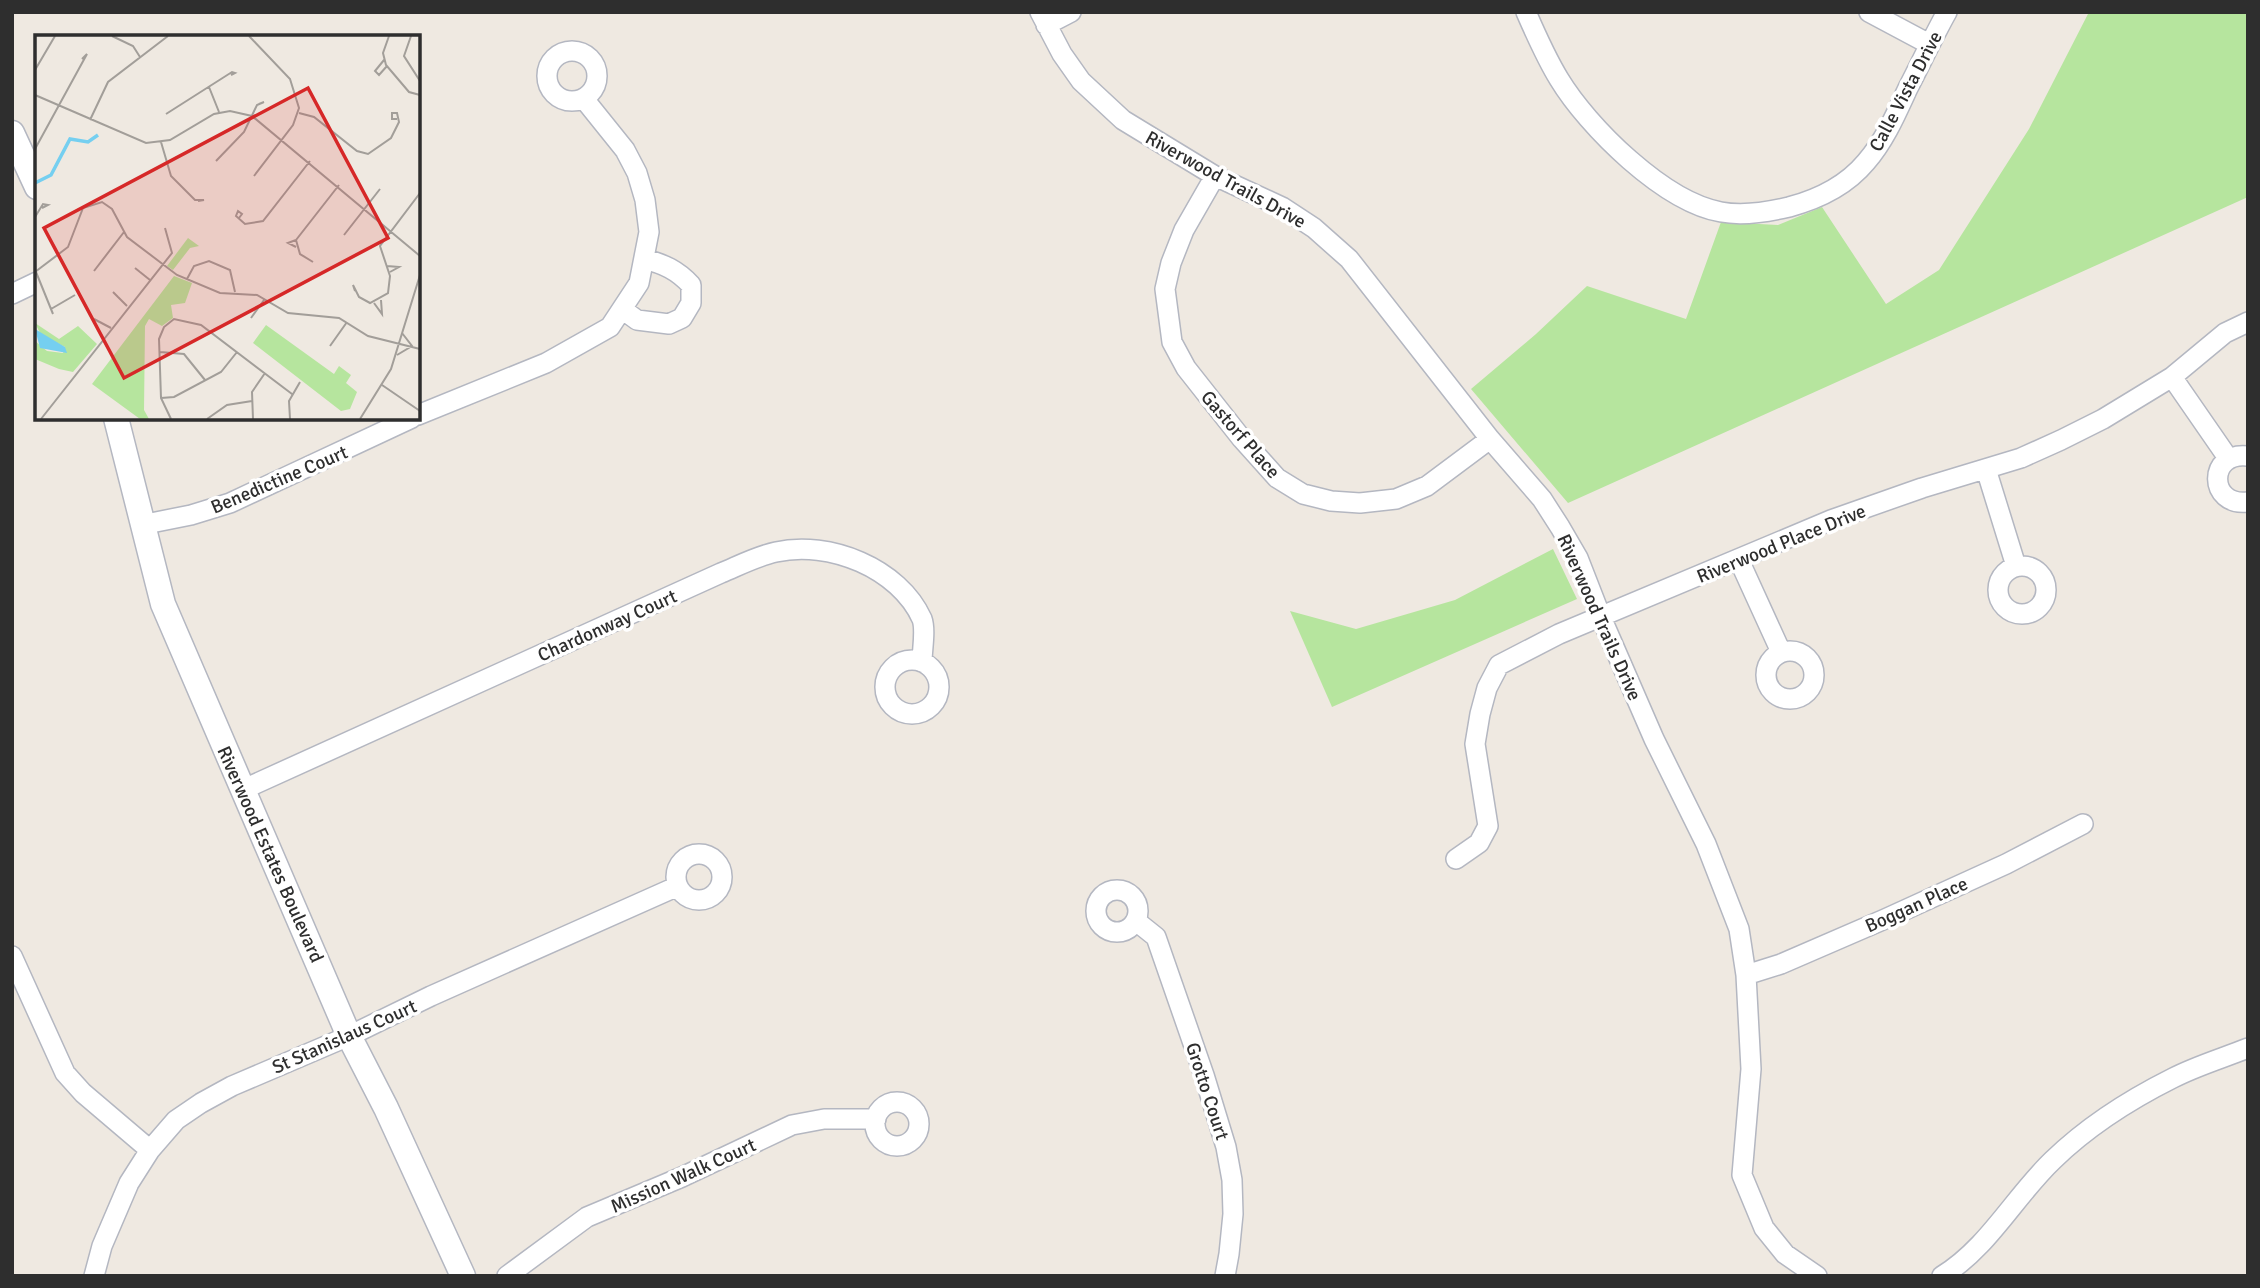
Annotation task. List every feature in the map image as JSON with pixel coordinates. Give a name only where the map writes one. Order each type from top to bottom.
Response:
[{"type":"street","points":[[1043,19],[1071,12]]},
{"type":"street","name":"Calle Vista Drive","points":[[1526,12],[1560,80],[1583,112],[1610,141],[1648,175],[1675,194],[1696,205],[1721,213],[1777,210],[1813,201],[1842,186],[1866,163],[1886,135],[1947,12]]},
{"type":"street","points":[[1869,12],[1929,44]]},
{"type":"street","name":"Riverwood Trails Drive","points":[[1043,19],[1074,72],[1102,103],[1123,120],[1214,176],[1282,207],[1314,228],[1349,259],[1489,439],[1542,499],[1560,527],[1578,558],[1654,739],[1706,844],[1739,929],[1746,975],[1751,1069],[1742,1175],[1764,1228],[1785,1254],[1817,1276]]},
{"type":"street","points":[[420,414],[547,363],[610,327],[639,283],[649,232],[645,200],[637,173],[625,150],[584,99]]},
{"type":"street","points":[[12,133],[35,183]]},
{"type":"street","name":"Gastorf Place","points":[[1214,176],[1184,230],[1171,262],[1165,289],[1172,342],[1186,368],[1242,439],[1277,478],[1303,494],[1331,501],[1360,503],[1396,499],[1427,486],[1489,439]]},
{"type":"street","points":[[622,309],[637,320],[669,324],[682,318],[691,303],[691,285],[680,273],[661,263],[644,259]]},
{"type":"street","points":[[12,294],[35,283]]},
{"type":"street","name":"Riverwood Place Drive","points":[[1456,859],[1479,843],[1488,826],[1475,744],[1487,688],[1499,665],[1559,634],[1831,520],[1922,488],[2021,458],[2061,440],[2103,419],[2172,377],[2225,333],[2248,322]]},
{"type":"street","points":[[2172,377],[2238,457],[2218,473],[2221,492],[2236,502],[2248,502]]},
{"type":"street","name":"Riverwood Estates Boulevard","points":[[116,420],[163,604],[349,1036],[386,1108],[463,1276]]},
{"type":"street","name":"Benedictine Court","points":[[141,525],[191,515],[230,503],[408,420]]},
{"type":"street","points":[[1986,470],[2016,566]]},
{"type":"street","name":"Chardonway Court","points":[[244,789],[721,573],[776,552],[801,550],[849,557],[871,566],[889,578],[908,598],[923,621],[922,662]]},
{"type":"street","points":[[1739,560],[1781,652]]},
{"type":"street","name":"Boggan Place","points":[[1746,975],[1781,964],[1885,919],[2007,864],[2082,824]]},
{"type":"street","name":"St Stanislaus Court","points":[[94,1276],[102,1246],[129,1183],[150,1150],[176,1120],[201,1103],[232,1086],[349,1036],[431,996],[678,886]]},
{"type":"street","name":"Grotto Court","points":[[1136,921],[1156,937],[1226,1147],[1232,1180],[1233,1214],[1225,1276]]},
{"type":"street","points":[[12,956],[65,1073],[83,1093],[150,1150]]},
{"type":"street","points":[[1942,1276],[1956,1268],[2054,1159],[2090,1129],[2174,1077],[2248,1048]]},
{"type":"street","name":"Mission Walk Court","points":[[507,1276],[587,1217],[682,1177],[792,1125],[824,1119],[876,1119]]},
{"type":"green space","points":[[2089,12],[2248,12],[2248,197],[1568,503],[1471,389],[1587,286],[1686,319],[1721,222],[1778,225],[1822,207],[1886,304],[1939,270],[2029,129]]},
{"type":"green space","points":[[1553,549],[1577,599],[1332,707],[1290,611],[1356,629],[1455,600]]}]
